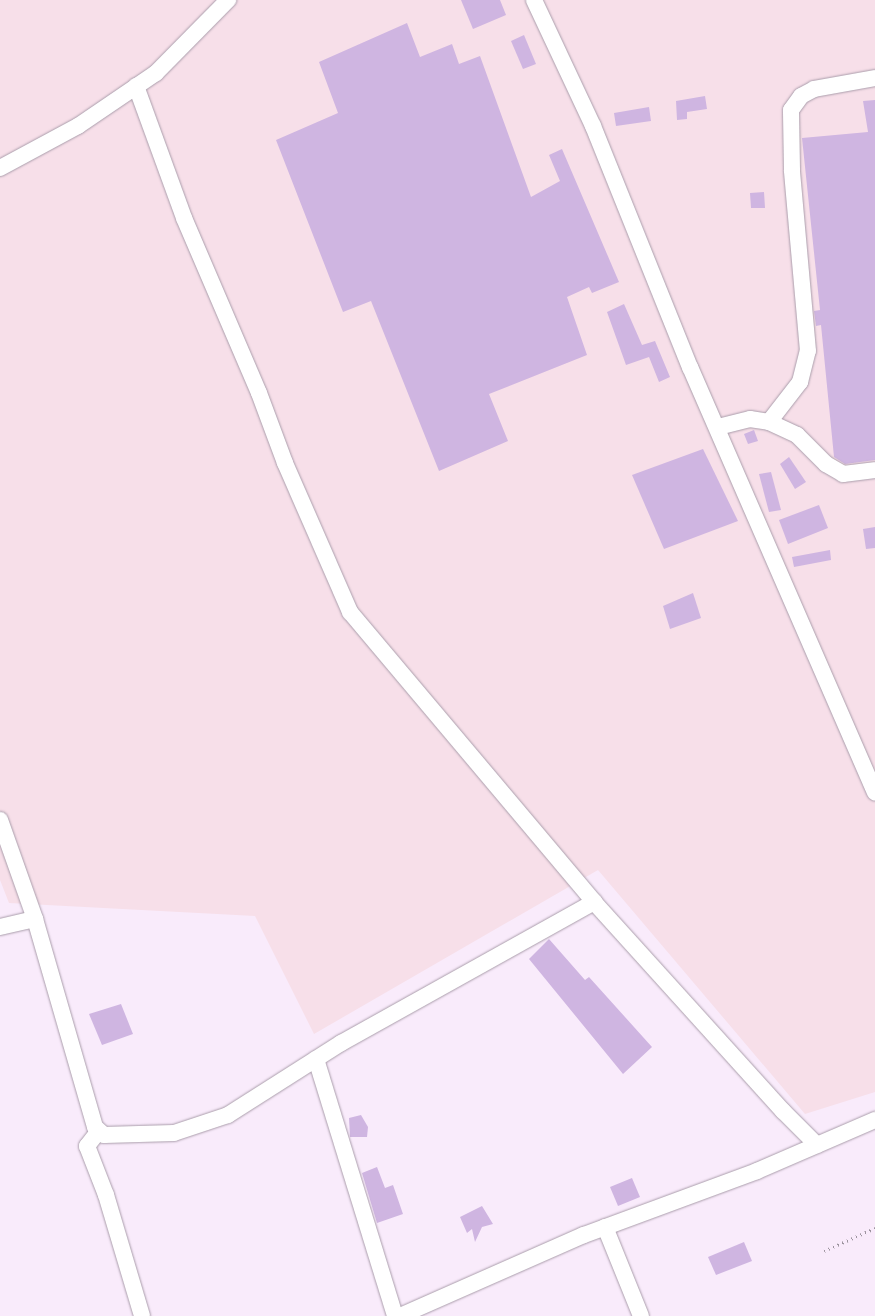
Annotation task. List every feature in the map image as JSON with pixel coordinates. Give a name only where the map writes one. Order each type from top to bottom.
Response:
[{"type":"street","points":[[0,168],[78,126],[156,73],[228,0]]},
{"type":"street","points":[[534,0],[593,126],[718,428],[875,792]]},
{"type":"street","points":[[769,422],[800,382],[808,352],[792,170],[791,110],[801,96],[814,89],[875,78]]},
{"type":"street","points":[[136,86],[184,218],[259,393],[284,463],[350,612],[594,902],[782,1111],[817,1144]]},
{"type":"street","points":[[718,428],[750,419],[769,422],[797,435],[826,464],[843,474],[875,470]]},
{"type":"street","points":[[0,820],[34,919],[98,1132]]},
{"type":"street","points":[[98,1132],[174,1133],[203,1125],[236,1110],[316,1059],[594,902]]},
{"type":"street","points":[[0,927],[34,919]]},
{"type":"street","points":[[316,1059],[395,1316]]},
{"type":"street","points":[[400,1316],[605,1227],[757,1171],[875,1120]]},
{"type":"street","points":[[98,1132],[87,1146],[106,1195],[142,1316]]},
{"type":"street","points":[[605,1227],[641,1316]]},
{"type":"path","points":[[824,1251],[875,1228]]},
{"type":"shaded area","points":[[0,0],[875,0],[875,1092],[805,1114],[598,870],[314,1034],[255,916],[9,903],[0,880]]},
{"type":"building","points":[[461,0],[500,0],[506,15],[473,29]]},
{"type":"building","points":[[407,23],[420,57],[452,44],[459,64],[480,56],[531,197],[560,181],[549,155],[562,149],[619,282],[592,293],[589,287],[567,297],[587,355],[489,394],[508,441],[439,471],[371,301],[343,312],[276,140],[338,113],[319,62]]},
{"type":"building","points":[[524,35],[536,64],[523,69],[511,41]]},
{"type":"building","points":[[705,96],[707,109],[687,112],[687,119],[677,120],[676,101]]},
{"type":"building","points":[[875,100],[875,460],[845,464],[834,457],[821,325],[816,326],[814,311],[820,310],[802,138],[868,132],[863,101]]},
{"type":"building","points":[[649,107],[651,121],[616,126],[614,113]]},
{"type":"building","points":[[764,192],[765,208],[751,208],[750,193]]},
{"type":"building","points":[[624,304],[642,345],[655,341],[670,377],[659,382],[649,357],[626,365],[607,312]]},
{"type":"building","points":[[754,430],[758,441],[748,444],[744,434]]},
{"type":"building","points":[[703,449],[738,521],[664,549],[632,475]]},
{"type":"building","points":[[789,457],[806,482],[795,489],[780,464]]},
{"type":"building","points":[[771,472],[781,510],[769,512],[759,474]]},
{"type":"building","points":[[819,505],[828,528],[788,544],[779,520]]},
{"type":"building","points":[[875,527],[875,548],[866,549],[863,529]]},
{"type":"building","points":[[830,550],[831,560],[794,567],[792,557]]},
{"type":"building","points":[[693,593],[701,618],[670,629],[663,606]]},
{"type":"building","points":[[549,939],[585,980],[589,977],[652,1047],[623,1074],[529,959]]},
{"type":"building","points":[[121,1004],[133,1034],[102,1045],[89,1014]]},
{"type":"building","points":[[361,1115],[368,1127],[367,1137],[350,1137],[349,1118]]},
{"type":"building","points":[[377,1167],[385,1188],[393,1185],[403,1214],[377,1223],[362,1173]]},
{"type":"building","points":[[632,1178],[640,1197],[618,1206],[610,1187]]},
{"type":"building","points":[[482,1206],[493,1224],[482,1227],[475,1242],[472,1229],[467,1233],[460,1217]]},
{"type":"building","points":[[744,1242],[752,1261],[716,1275],[708,1257]]}]
